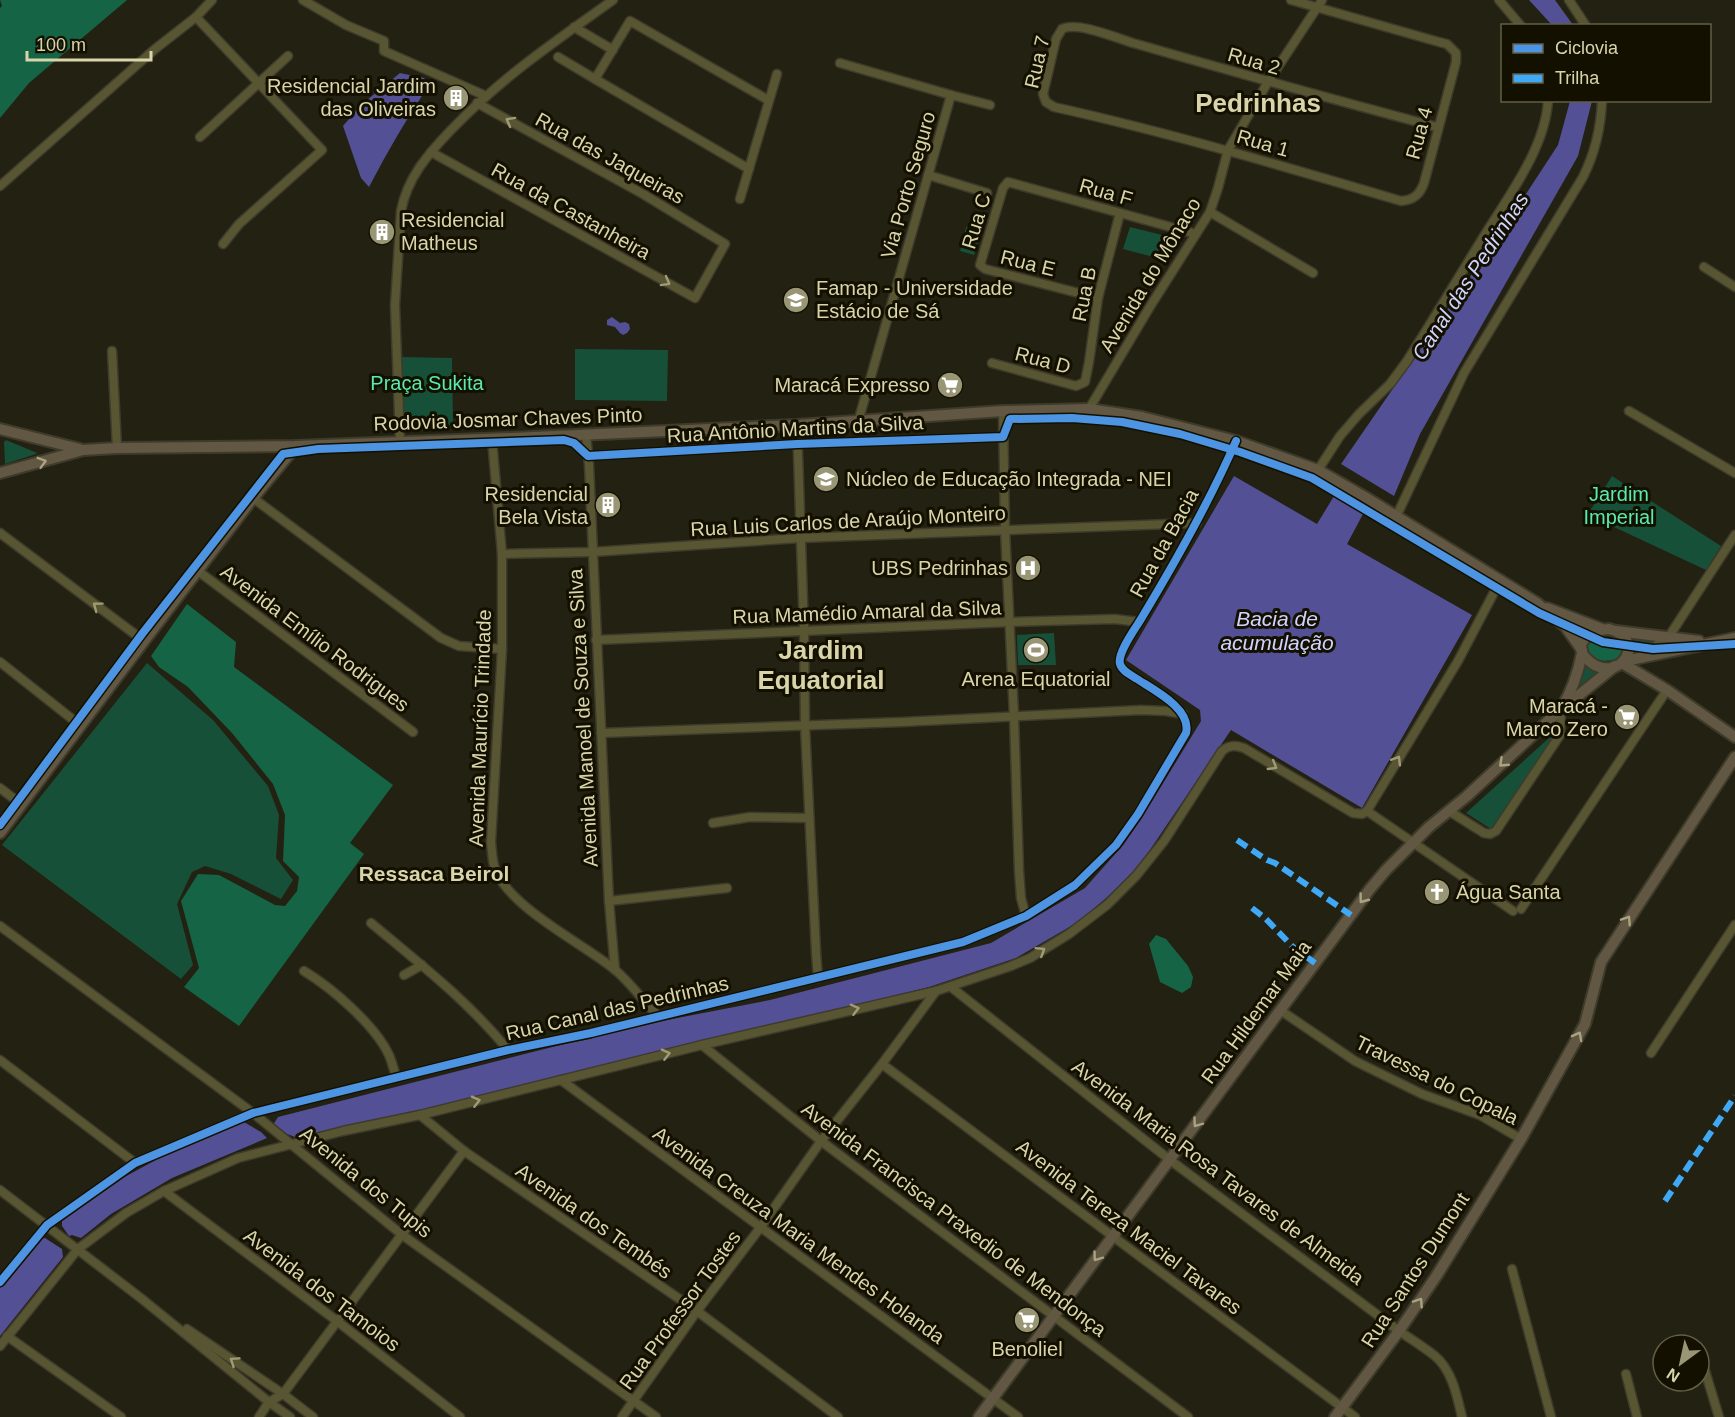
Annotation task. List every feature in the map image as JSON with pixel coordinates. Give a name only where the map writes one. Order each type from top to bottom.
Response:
[{"type":"main road","name":"Rodovia Josmar Chaves Pinto","points":[[0,473],[83,450],[117,448],[296,446],[797,425],[1003,411],[1089,409],[1142,417],[1236,441],[1318,470],[1537,603],[1603,629]]},
{"type":"main road","name":"Rodovia Josmar Chaves Pinto","points":[[0,429],[83,450]]},
{"type":"main road","points":[[0,833],[144,640],[296,446]]},
{"type":"main road","name":"Rodovia Josmar Chaves Pinto","points":[[1537,603],[1565,627],[1582,651]]},
{"type":"main road","points":[[1708,642],[1603,629],[1596,630],[1586,637],[1582,643],[1582,651],[1595,665],[1609,668],[1708,642],[1735,638]]},
{"type":"main road","points":[[1561,710],[1624,663],[1629,651],[1627,642],[1615,631]]},
{"type":"main road","name":"Rua Hildemar Maia","points":[[979,1417],[1370,889],[1430,827],[1561,710],[1571,694],[1579,670],[1582,651]]},
{"type":"main road","points":[[1624,663],[1735,736]]},
{"type":"main road","name":"Rua Santos Dumont","points":[[1335,1417],[1400,1331],[1521,1139],[1585,1024],[1601,962],[1735,757]]},
{"type":"street","points":[[0,186],[155,49],[196,17],[212,0]]},
{"type":"street","points":[[303,0],[346,26],[384,41],[384,51],[486,96]]},
{"type":"street","points":[[400,441],[395,305],[401,211],[410,182],[431,152],[477,103],[521,66],[612,0]]},
{"type":"street","points":[[1291,0],[1319,4]]},
{"type":"street","points":[[1499,0],[1519,24]]},
{"type":"street","points":[[1569,0],[1585,24]]},
{"type":"street","name":"Rua 4","points":[[1319,4],[1447,44],[1456,53],[1456,62],[1421,190],[1414,198],[1401,201]]},
{"type":"street","name":"Avenida do Mônaco","points":[[1089,409],[1210,212],[1228,150],[1268,82],[1319,4]]},
{"type":"street","points":[[196,17],[322,150],[239,224],[223,244]]},
{"type":"street","points":[[595,79],[630,21],[768,100]]},
{"type":"street","name":"Rua 2","points":[[1062,29],[1070,26],[1082,28],[1268,82],[1437,127]]},
{"type":"street","points":[[574,27],[613,50]]},
{"type":"street","name":"Rua 7","points":[[1046,102],[1043,94],[1047,74],[1056,39],[1062,29]]},
{"type":"street","points":[[200,137],[288,56]]},
{"type":"street","points":[[558,57],[749,169]]},
{"type":"street","points":[[840,63],[990,105]]},
{"type":"street","points":[[740,199],[777,74]]},
{"type":"street","name":"Via Porto Seguro","points":[[858,422],[951,95]]},
{"type":"street","name":"Rua 1","points":[[1046,102],[1054,107],[1228,150],[1401,201]]},
{"type":"street","points":[[1318,470],[1344,431],[1390,384],[1407,362],[1518,183],[1546,119],[1548,102]]},
{"type":"street","points":[[1396,517],[1464,373],[1591,161],[1598,137],[1602,102]]},
{"type":"street","name":"Rua das Jaqueiras","points":[[477,103],[643,194],[725,244],[695,298]]},
{"type":"street","name":"Rua da Castanheira","points":[[431,152],[695,298]]},
{"type":"street","points":[[928,175],[987,193]]},
{"type":"street","name":"Rua F","points":[[1008,182],[1196,234]]},
{"type":"street","name":"Rua C","points":[[985,269],[980,265],[1003,188],[1008,182]]},
{"type":"street","points":[[1210,212],[1313,273]]},
{"type":"street","name":"Rua B","points":[[1085,382],[1098,298],[1120,213]]},
{"type":"street","points":[[1704,267],[1735,287]]},
{"type":"street","name":"Rua E","points":[[985,269],[1098,298]]},
{"type":"street","points":[[112,351],[117,448]]},
{"type":"street","name":"Rua D","points":[[992,363],[1076,386],[1085,382]]},
{"type":"street","points":[[1003,411],[1005,530],[1019,871],[1026,916]]},
{"type":"street","points":[[1629,411],[1735,473]]},
{"type":"street","points":[[797,425],[805,726],[818,978]]},
{"type":"street","name":"Avenida Manoel de Souza e Silva","points":[[586,434],[609,901],[615,970]]},
{"type":"street","name":"Rua Antônio Martins da Silva","points":[[589,460],[797,444],[1003,437]]},
{"type":"street","name":"Avenida Maurício Trindade","points":[[492,438],[502,554],[501,650],[492,858],[501,881],[515,896],[561,933],[615,970],[658,1016]]},
{"type":"street","name":"Rua da Bacia","points":[[1184,714],[1162,695],[1127,673],[1120,665],[1120,661],[1126,644],[1197,523],[1236,441]]},
{"type":"street","points":[[253,498],[441,638],[459,646],[501,650]]},
{"type":"street","name":"Rua Luis Carlos de Araújo Monteiro","points":[[502,554],[592,552],[800,538],[1197,523]]},
{"type":"street","points":[[0,533],[144,640]]},
{"type":"street","points":[[1624,663],[1668,638],[1735,536]]},
{"type":"street","name":"Avenida Emílio Rodrigues","points":[[198,571],[413,732]]},
{"type":"street","points":[[0,1346],[75,1247],[164,1191],[238,1158],[291,1143],[420,1115],[702,1045],[936,991],[1030,958],[1107,905],[1153,856],[1227,747],[1237,746],[1353,813],[1364,814],[1458,661],[1500,581]]},
{"type":"street","name":"Rua Mamédio Amaral da Silva","points":[[596,640],[1009,622],[1115,619],[1139,622]]},
{"type":"street","points":[[0,662],[81,726]]},
{"type":"street","points":[[1367,811],[1517,910],[1667,690]]},
{"type":"street","points":[[601,733],[1141,710],[1184,714]]},
{"type":"street","points":[[1449,811],[1484,833],[1490,834],[1496,831],[1560,735],[1561,710]]},
{"type":"street","name":"Rua Canal das Pedrinhas","points":[[0,1282],[50,1227],[135,1163],[255,1114],[396,1077],[591,1033],[963,942],[1026,916],[1075,885],[1128,830],[1184,738],[1188,727],[1184,714]]},
{"type":"street","points":[[0,788],[21,804]]},
{"type":"street","points":[[713,823],[750,817],[810,818]]},
{"type":"street","points":[[609,901],[727,888]]},
{"type":"street","points":[[371,923],[460,998],[508,1050]]},
{"type":"street","points":[[1651,1053],[1735,925]]},
{"type":"street","name":"Avenida dos Tupis","points":[[0,927],[255,1114],[401,1234],[656,1417]]},
{"type":"street","points":[[404,975],[422,965]]},
{"type":"street","points":[[304,971],[317,979],[358,1014],[378,1036],[389,1056],[396,1077]]},
{"type":"street","name":"Avenida Maria Rosa Tavares de Almeida","points":[[951,987],[1170,1160],[1437,1357],[1445,1367],[1456,1390],[1462,1417]]},
{"type":"street","name":"Rua Professor Tostes","points":[[622,1417],[821,1141],[936,991]]},
{"type":"street","name":"Travessa do Copala","points":[[1280,1010],[1355,1061],[1422,1094],[1480,1115],[1521,1139]]},
{"type":"street","name":"Avenida Francisca Praxedio de Mendonça","points":[[702,1045],[821,1141],[1188,1417]]},
{"type":"street","points":[[0,1060],[135,1163]]},
{"type":"street","name":"Avenida Tereza Maciel Tavares","points":[[882,1064],[1355,1417]]},
{"type":"street","name":"Avenida Creuza Maria Mendes Holanda","points":[[561,1080],[1018,1417]]},
{"type":"street","name":"Avenida dos Tembés","points":[[420,1115],[464,1151],[697,1311],[838,1417]]},
{"type":"street","points":[[259,1417],[269,1402],[283,1394],[464,1151]]},
{"type":"street","points":[[0,1190],[290,1417]]},
{"type":"street","name":"Avenida dos Tamoios","points":[[164,1191],[460,1417]]},
{"type":"street","points":[[1512,1269],[1551,1417]]},
{"type":"street","points":[[142,1299],[283,1394],[313,1417]]},
{"type":"street","points":[[7,1336],[121,1417]]},
{"type":"street","points":[[1626,1374],[1637,1417]]},
{"type":"street","points":[[1711,1391],[1719,1417]]},
{"type":"green space","points":[[0,0],[127,0],[29,83],[0,118],[0,8],[2,6]]},
{"type":"green space","points":[[966,227],[981,231],[974,255],[960,251]]},
{"type":"green space","points":[[1130,227],[1166,236],[1161,259],[1123,249]]},
{"type":"green space","points":[[575,349],[668,350],[667,401],[575,400]]},
{"type":"green space","name":"Praça Sukita","points":[[400,357],[452,358],[453,427],[405,432]]},
{"type":"green space","points":[[6,440],[37,453],[5,464],[4,442]]},
{"type":"green space","name":"Jardim Imperial","points":[[1612,476],[1721,546],[1706,570],[1614,527],[1590,511]]},
{"type":"green space","points":[[187,604],[236,642],[234,667],[393,785],[350,843],[364,854],[239,1026],[184,987],[199,968],[181,901],[198,874],[219,875],[275,905],[285,906],[297,891],[299,877],[283,861],[285,815],[273,784],[232,733],[188,687],[159,667],[151,656]]},
{"type":"green space","name":"Arena Equatorial","points":[[1054,633],[1056,665],[1018,665],[1017,635]]},
{"type":"green space","points":[[1633,636],[1661,640],[1634,657],[1631,655],[1630,640]]},
{"type":"green space","points":[[1604,637],[1618,641],[1623,648],[1620,657],[1603,661],[1588,653],[1587,644],[1593,638]]},
{"type":"green space","points":[[147,663],[213,720],[268,786],[279,815],[276,858],[293,880],[281,899],[231,874],[205,866],[192,872],[177,904],[193,965],[181,979],[2,845]]},
{"type":"green space","points":[[1584,663],[1604,671],[1578,693]]},
{"type":"green space","points":[[1559,729],[1491,829],[1466,813]]},
{"type":"green space","points":[[1156,935],[1166,939],[1188,966],[1193,977],[1191,987],[1182,993],[1160,982],[1149,944]]},
{"type":"water","points":[[1529,0],[1555,0],[1572,24],[1551,24]]},
{"type":"water","points":[[400,73],[424,78],[429,85],[369,187],[361,178],[343,126],[361,105]]},
{"type":"water","points":[[1570,102],[1592,102],[1578,156],[1420,434],[1394,496],[1341,464],[1558,145]]},
{"type":"water","points":[[612,317],[620,323],[629,324],[630,329],[627,333],[623,335],[615,327],[607,325],[607,320]]},
{"type":"water","name":"Bacia de acumulação","points":[[1234,476],[1317,524],[1334,496],[1363,514],[1347,544],[1472,615],[1362,808],[1231,730],[1133,875],[1078,922],[1016,958],[929,987],[408,1114],[295,1137],[273,1125],[278,1117],[631,1027],[770,1000],[991,943],[1085,888],[1124,844],[1201,721],[1200,710],[1126,660]]},
{"type":"water","points":[[244,1122],[267,1138],[172,1178],[111,1214],[81,1238],[69,1236],[62,1226],[62,1220],[117,1181],[178,1148]]},
{"type":"water","points":[[45,1238],[62,1249],[63,1257],[0,1336],[0,1286],[37,1240]]},
{"type":"marked path","points":[[1237,840],[1351,915]]},
{"type":"marked path","points":[[1252,908],[1293,947],[1315,963]]},
{"type":"marked path","points":[[1665,1201],[1735,1096]]},
{"type":"cycle path","points":[[0,825],[142,634],[283,454],[318,449],[564,440],[574,443],[588,456],[797,444],[1003,437],[1010,419],[1072,418],[1122,422],[1180,434],[1240,452],[1312,478],[1539,613],[1603,642],[1653,649],[1735,644]]},
{"type":"cycle path","points":[[0,1282],[47,1225],[135,1163],[253,1113],[963,942],[1026,916],[1075,885],[1116,845],[1138,814],[1186,733],[1186,724],[1178,708],[1125,671],[1120,664],[1120,659],[1127,641],[1192,532],[1236,441]]},
{"type":"place","name":"Residencial Jardim das Oliveiras","points":[[456,98]]},
{"type":"place","name":"Residencial Matheus","points":[[382,232]]},
{"type":"place","name":"Famap - Universidade Estácio de Sá","points":[[796,300]]},
{"type":"place","name":"Maracá Expresso","points":[[950,385]]},
{"type":"place","name":"Núcleo de Educação Integrada - NEI","points":[[826,479]]},
{"type":"place","name":"Residencial Bela Vista","points":[[608,505]]},
{"type":"place","name":"UBS Pedrinhas","points":[[1028,568]]},
{"type":"place","name":"Arena Equatorial","points":[[1036,650]]},
{"type":"place","name":"Maracá - Marco Zero","points":[[1627,717]]},
{"type":"place","name":"Água Santa","points":[[1437,892]]},
{"type":"place","name":"Benoliel","points":[[1027,1320]]},
{"type":"district","name":"Pedrinhas","points":[[1258,103]]},
{"type":"district","name":"Jardim Equatorial","points":[[821,665]]},
{"type":"district","name":"Ressaca Beirol","points":[[434,873]]},
{"type":"water label","name":"Canal das Pedrinhas","points":[[1470,276]]}]
